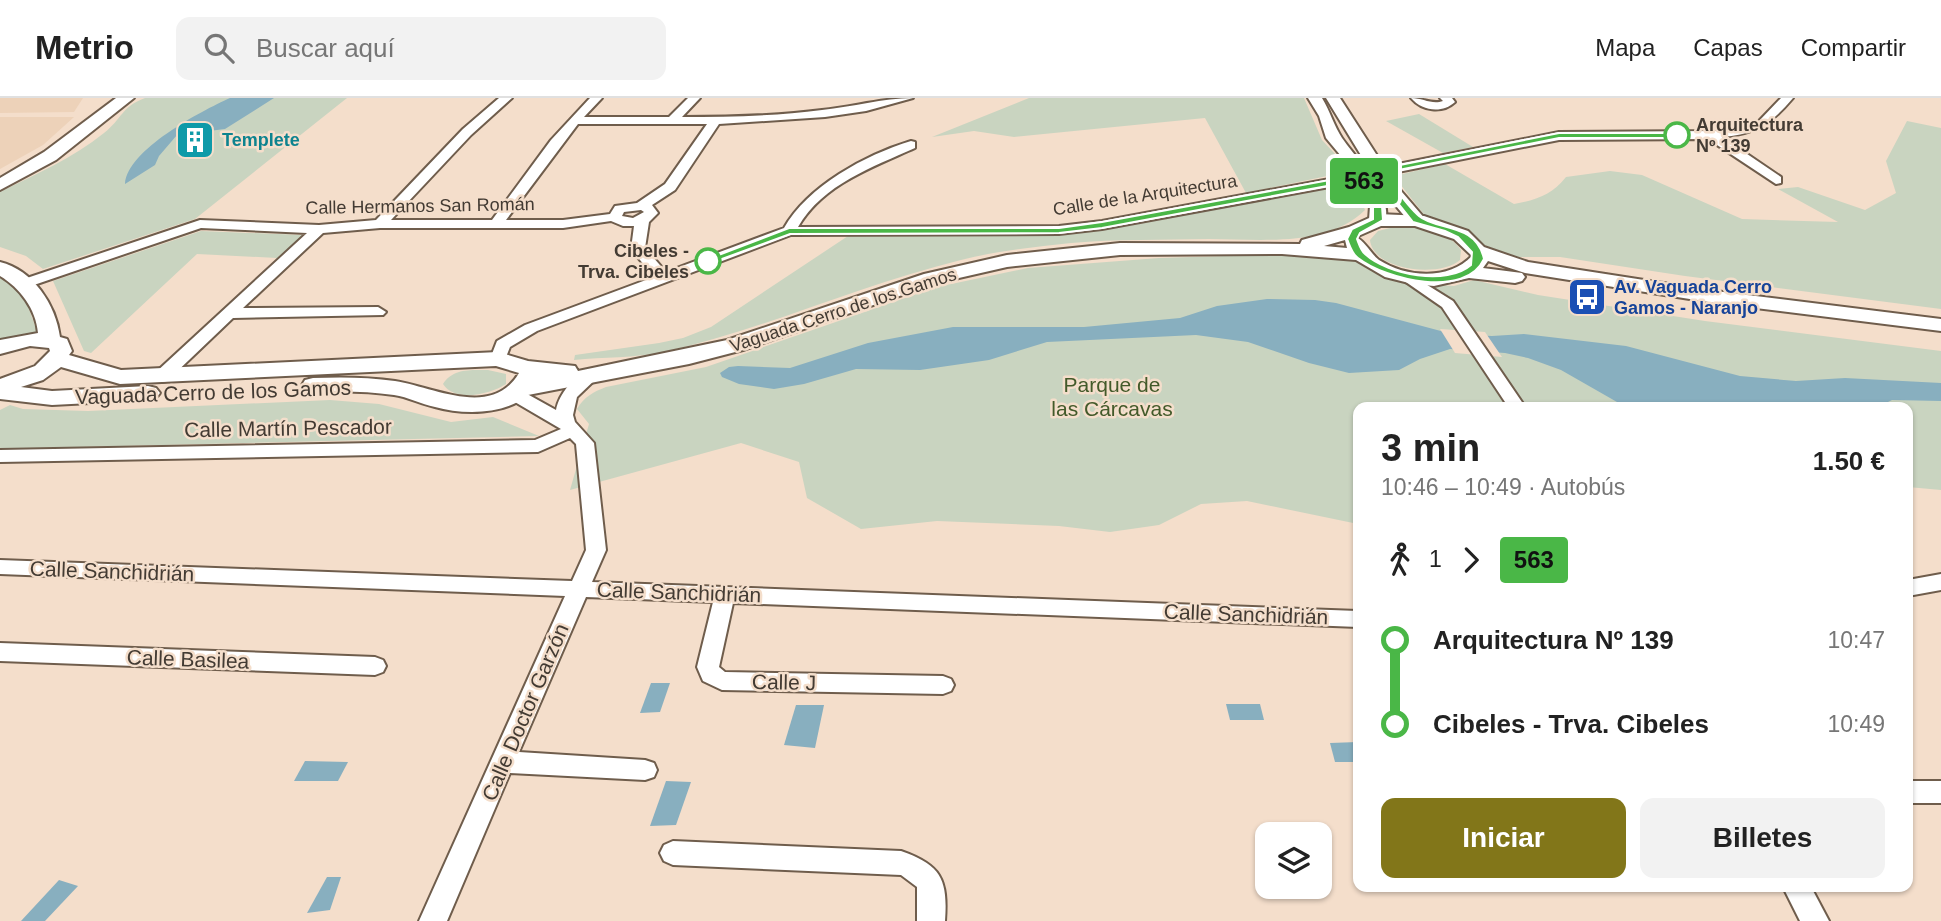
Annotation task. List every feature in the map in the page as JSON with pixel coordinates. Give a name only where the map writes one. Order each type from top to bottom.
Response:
[{"type":"main road","points":[[0,175],[51,147],[116,98]]},
{"type":"main road","points":[[0,184],[50,156],[126,98]]},
{"type":"main road","name":"Vaguada Cerro de los Gamos","points":[[1282,248],[1321,242],[1356,231],[1378,220],[1417,220],[1461,235],[1477,251],[1525,267],[1605,282],[1941,325]]},
{"type":"main road","points":[[1356,231],[1352,239],[1360,255]]},
{"type":"main road","name":"Vaguada Cerro de los Gamos","points":[[5,388],[52,398],[321,385],[387,387],[425,394],[442,402],[489,403],[520,384],[603,373],[689,357],[735,345],[931,278],[1007,261],[1120,249],[1282,248],[1360,255],[1374,265],[1408,277],[1447,279],[1468,272],[1496,274],[1720,311],[1941,338]]},
{"type":"main road","points":[[1468,272],[1479,259],[1477,251]]},
{"type":"main road","points":[[0,268],[26,283],[48,323],[54,349],[35,375],[5,388]]},
{"type":"main road","points":[[0,347],[34,339],[54,349]]},
{"type":"main road","name":"Vaguada Cerro de los Gamos","points":[[54,349],[120,377],[498,359],[520,384]]},
{"type":"main road","name":"Vaguada Cerro de los Gamos","points":[[425,394],[425,381],[432,374],[458,362]]},
{"type":"street","points":[[380,225],[467,132],[506,98]]},
{"type":"street","points":[[496,224],[574,120],[596,98]]},
{"type":"street","points":[[673,120],[694,98]]},
{"type":"street","points":[[574,120],[714,122],[853,109],[907,98]]},
{"type":"street","points":[[1315,98],[1326,116],[1334,138],[1353,160],[1417,220]]},
{"type":"street","points":[[1333,98],[1370,174],[1378,206],[1378,220]]},
{"type":"street","points":[[1417,98],[1421,103],[1435,106],[1447,104],[1446,98]]},
{"type":"street","name":"Calle de la Arquitectura","points":[[498,359],[503,344],[531,328],[789,231],[1059,230],[1186,209],[1559,136],[1712,135],[1740,132],[1763,123],[1787,98]]},
{"type":"street","points":[[664,279],[638,248],[641,213],[670,187],[714,122]]},
{"type":"street","points":[[1712,135],[1776,180]]},
{"type":"street","points":[[789,231],[796,215],[833,183],[911,145]]},
{"type":"street","points":[[1178,192],[1186,209]]},
{"type":"street","name":"Calle Hermanos San Román","points":[[26,283],[201,224],[319,229],[380,225],[563,224],[614,217],[624,222],[641,213]]},
{"type":"street","points":[[161,377],[319,229]]},
{"type":"street","points":[[1408,277],[1448,304],[1515,402]]},
{"type":"street","points":[[1447,279],[1448,304]]},
{"type":"street","points":[[228,313],[378,312]]},
{"type":"street","points":[[569,427],[563,410],[567,398],[603,373]]},
{"type":"street","points":[[520,384],[569,427]]},
{"type":"street","name":"Calle Martín Pescador","points":[[0,456],[538,446],[569,427]]},
{"type":"street","name":"Calle Doctor Garzón","points":[[433,921],[596,550],[585,443],[569,427]]},
{"type":"street","name":"Calle Sanchidrián","points":[[0,567],[579,587],[1353,619]]},
{"type":"street","points":[[1913,587],[1941,582]]},
{"type":"street","name":"Calle J","points":[[725,594],[708,667],[711,675],[722,681],[943,685]]},
{"type":"street","name":"Calle Basilea","points":[[0,652],[375,666]]},
{"type":"street","points":[[504,762],[645,770]]},
{"type":"street","points":[[1913,792],[1941,792]]},
{"type":"street","points":[[673,853],[901,863],[917,868],[928,878],[934,893],[931,921]]},
{"type":"street","points":[[1799,892],[1815,921]]},
{"type":"shaded area","points":[[0,98],[83,98],[74,112],[0,113]]},
{"type":"shaded area","points":[[0,117],[74,117],[43,145],[0,169]]},
{"type":"green space","points":[[145,98],[347,98],[195,219],[43,269],[26,256],[0,247],[0,192],[80,150],[110,128],[131,105]]},
{"type":"green space","points":[[1029,98],[1304,98],[1322,140],[1351,171],[1246,193],[1205,118],[1014,137],[974,131],[932,137]]},
{"type":"green space","points":[[1419,114],[1473,147],[1443,153],[1386,121]]},
{"type":"green space","points":[[1907,121],[1941,128],[1941,309],[1560,257],[1518,257],[1482,247],[1471,236],[1450,224],[1426,217],[1396,179],[1398,175],[1445,164],[1514,204],[1543,196],[1566,177],[1610,171],[1642,175],[1742,219],[1838,222],[1778,189],[1798,187],[1865,210],[1896,193],[1886,161]]},
{"type":"green space","points":[[1350,185],[1357,189],[1365,210],[1332,231],[1312,236],[1270,240],[1106,241],[1002,252],[923,270],[739,331],[664,352],[574,360],[575,355],[659,343],[683,338],[711,327],[851,234],[1063,235]]},
{"type":"green space","points":[[1394,227],[1413,227],[1448,238],[1461,250],[1460,260],[1451,266],[1424,270],[1395,265],[1383,259],[1374,250],[1370,240],[1378,231]]},
{"type":"green space","points":[[201,231],[304,235],[277,258],[197,254],[91,353],[84,351],[53,281]]},
{"type":"green space","name":"Parque de las Cárcavas","points":[[1348,252],[1371,271],[1406,283],[1454,286],[1474,280],[1538,295],[1705,321],[1941,351],[1941,490],[1913,487],[1913,402],[1353,402],[1353,523],[1247,501],[1201,504],[1159,525],[1110,532],[1059,526],[937,521],[861,529],[807,498],[799,462],[741,443],[570,490],[589,424],[577,409],[589,395],[606,387],[706,367],[937,287],[1028,268],[1159,258]]},
{"type":"green space","points":[[0,276],[24,295],[38,334],[0,342]]},
{"type":"green space","points":[[488,370],[506,374],[506,384],[492,391],[464,395],[449,390],[443,384],[457,373]]},
{"type":"green space","points":[[330,400],[379,404],[451,422],[493,417],[539,436],[0,449],[0,410],[10,405],[23,409],[88,411]]},
{"type":"water","points":[[230,98],[274,98],[225,129],[177,135],[155,165],[125,184],[129,171],[151,145],[185,122]]},
{"type":"water","points":[[1267,299],[1315,300],[1336,303],[1452,334],[1524,334],[1626,346],[1740,376],[1796,381],[1845,378],[1941,383],[1941,401],[1617,402],[1561,370],[1505,353],[1450,349],[1420,359],[1399,370],[1349,373],[1309,363],[1248,342],[1196,335],[1047,342],[989,360],[920,370],[856,369],[804,384],[774,389],[739,384],[722,377],[720,373],[729,367],[738,366],[790,368],[868,343],[953,327],[1084,327],[1180,318],[1217,306]]},
{"type":"water","points":[[651,683],[670,683],[660,712],[640,713]]},
{"type":"water","points":[[1226,704],[1260,704],[1264,720],[1230,720]]},
{"type":"water","points":[[796,705],[824,705],[815,748],[784,745]]},
{"type":"water","points":[[1353,742],[1353,762],[1335,762],[1330,743]]},
{"type":"water","points":[[305,761],[348,762],[338,781],[294,781]]},
{"type":"water","points":[[666,781],[691,782],[676,825],[650,826]]},
{"type":"water","points":[[327,877],[341,877],[330,910],[307,913]]},
{"type":"water","points":[[59,880],[78,886],[45,921],[21,921]]},
{"type":"pier","points":[[1440,329],[1485,332],[1502,357],[1455,353]]},
{"type":"bus line","name":"563","points":[[708,261],[789,231],[1059,230],[1102,225],[1362,177],[1378,206],[1378,220],[1356,231],[1352,239],[1354,248],[1374,265],[1390,272],[1422,279],[1447,279],[1468,272],[1476,266],[1479,259],[1477,251],[1461,235],[1417,220],[1378,172],[1559,136],[1677,135]]},
{"type":"place","name":"Arquitectura Nº 139","points":[[1677,135]]},
{"type":"place","name":"Templete","points":[[195,140]]},
{"type":"place","name":"Cibeles - Trva. Cibeles","points":[[708,261]]},
{"type":"place","name":"Av. Vaguada Cerro Gamos - Naranjo","points":[[1587,297]]}]
